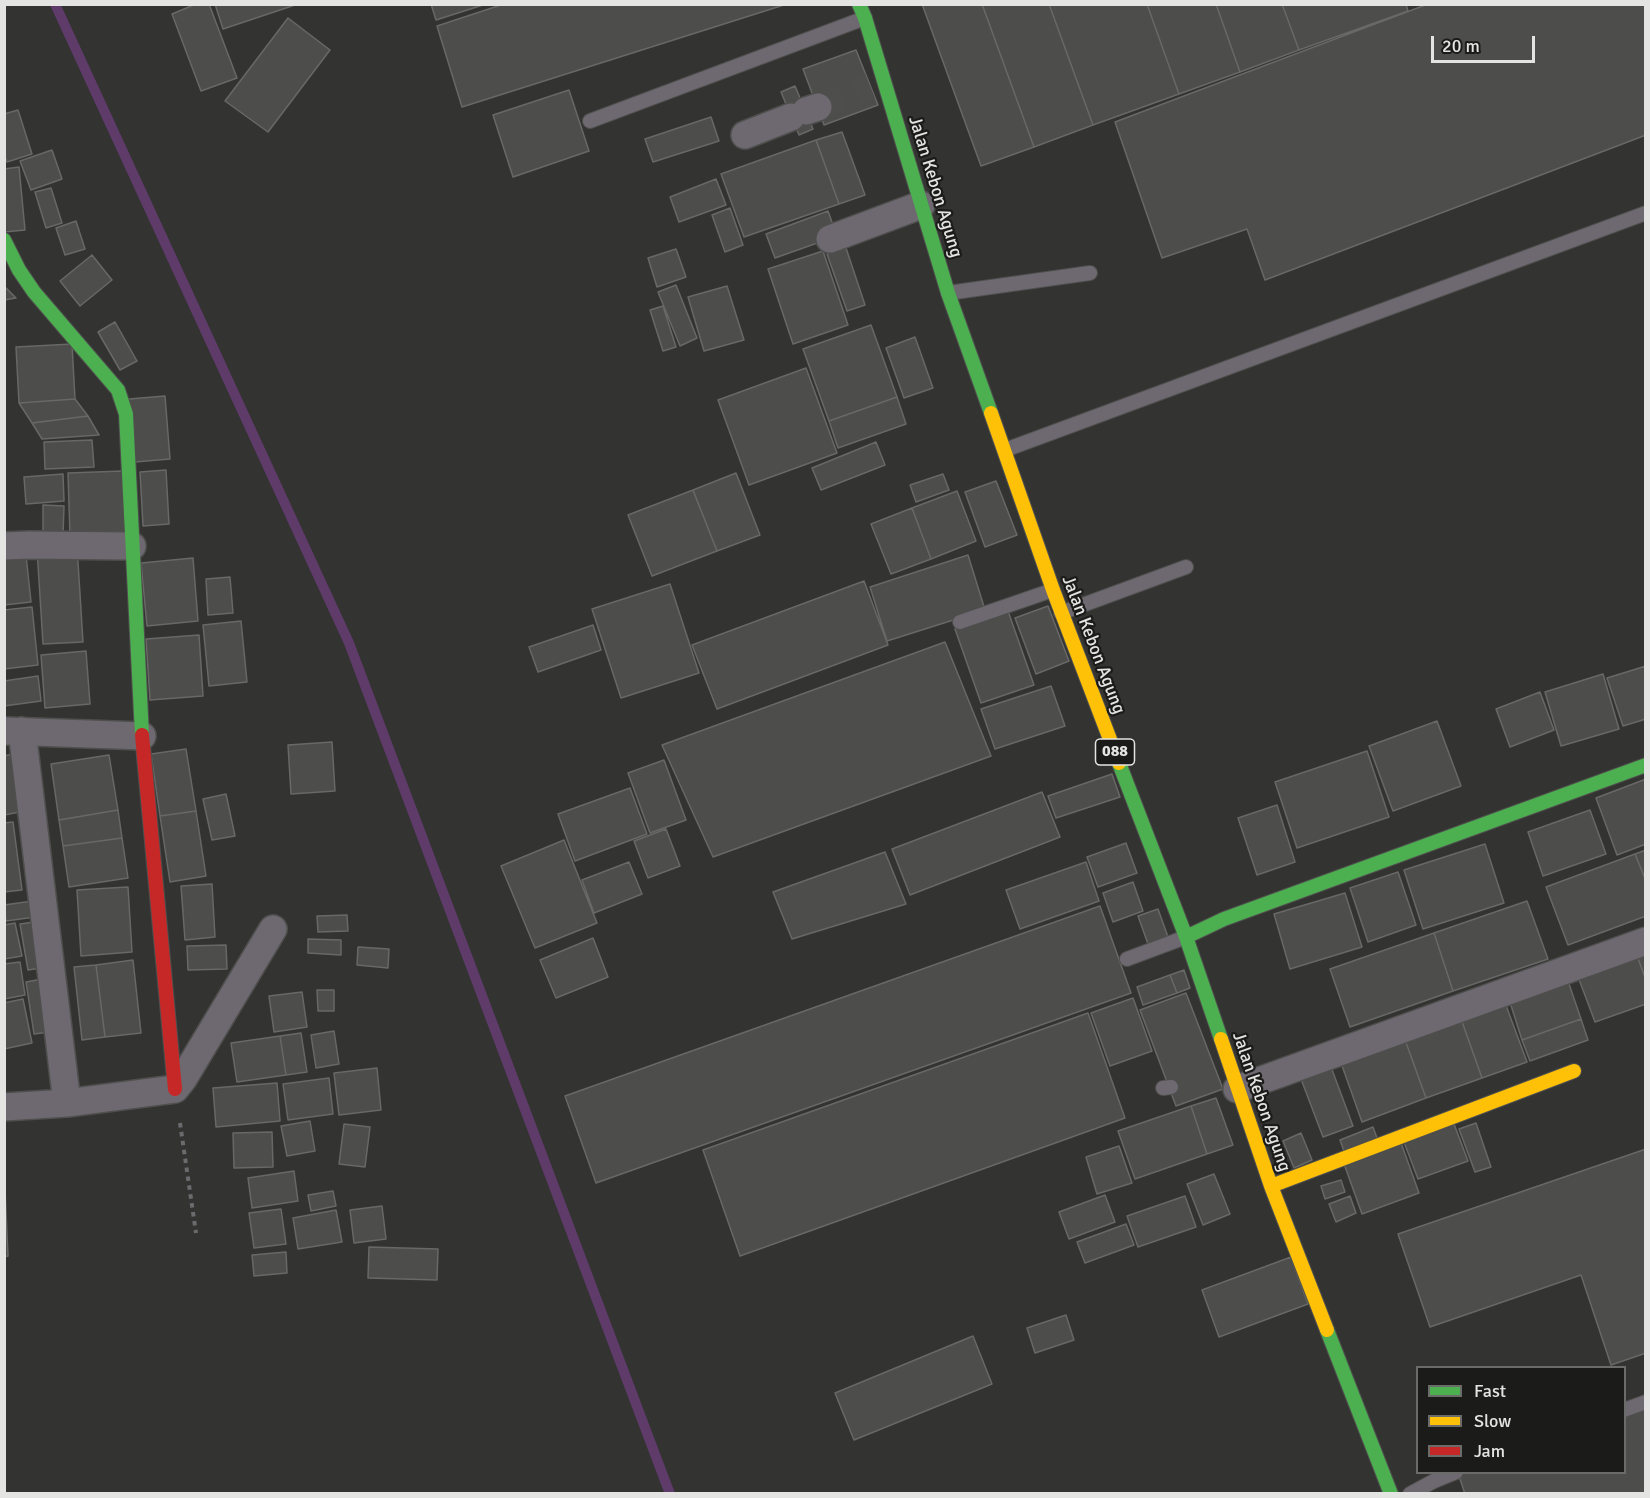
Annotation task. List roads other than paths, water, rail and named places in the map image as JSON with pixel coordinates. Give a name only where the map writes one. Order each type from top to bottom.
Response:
[{"type":"street","name":"Jalan Kebon Agung","points":[[862,11],[877,83],[921,205],[948,293],[1061,613],[1186,937],[1271,1186],[1391,1494]]},
{"type":"street","points":[[745,135],[805,112]]},
{"type":"street","points":[[830,239],[921,205]]},
{"type":"street","points":[[4,240],[19,270],[34,292],[118,390],[126,414],[142,736],[175,1089]]},
{"type":"street","points":[[4,546],[132,546]]},
{"type":"street","points":[[67,1103],[13,731],[142,736]]},
{"type":"street","points":[[1186,937],[1224,919],[1646,765]]},
{"type":"street","points":[[4,1107],[67,1103],[175,1089],[273,929]]},
{"type":"street","points":[[1233,1077],[1646,941]]},
{"type":"street","points":[[1271,1186],[1574,1071]]},
{"type":"lane","points":[[590,121],[862,11]]},
{"type":"lane","points":[[1005,450],[1646,213]]},
{"type":"lane","points":[[948,293],[1090,273]]},
{"type":"lane","points":[[1061,613],[1186,567]]},
{"type":"lane","points":[[960,622],[1053,590]]},
{"type":"lane","points":[[1127,959],[1186,937]]},
{"type":"lane","points":[[1215,1070],[1233,1077]]},
{"type":"lane","points":[[1626,1409],[1646,1402]]},
{"type":"lane","points":[[1410,1494],[1453,1474]]},
{"type":"waterway","points":[[55,4],[349,643],[670,1494]]},
{"type":"tunnel","points":[[818,107],[870,86]]}]
